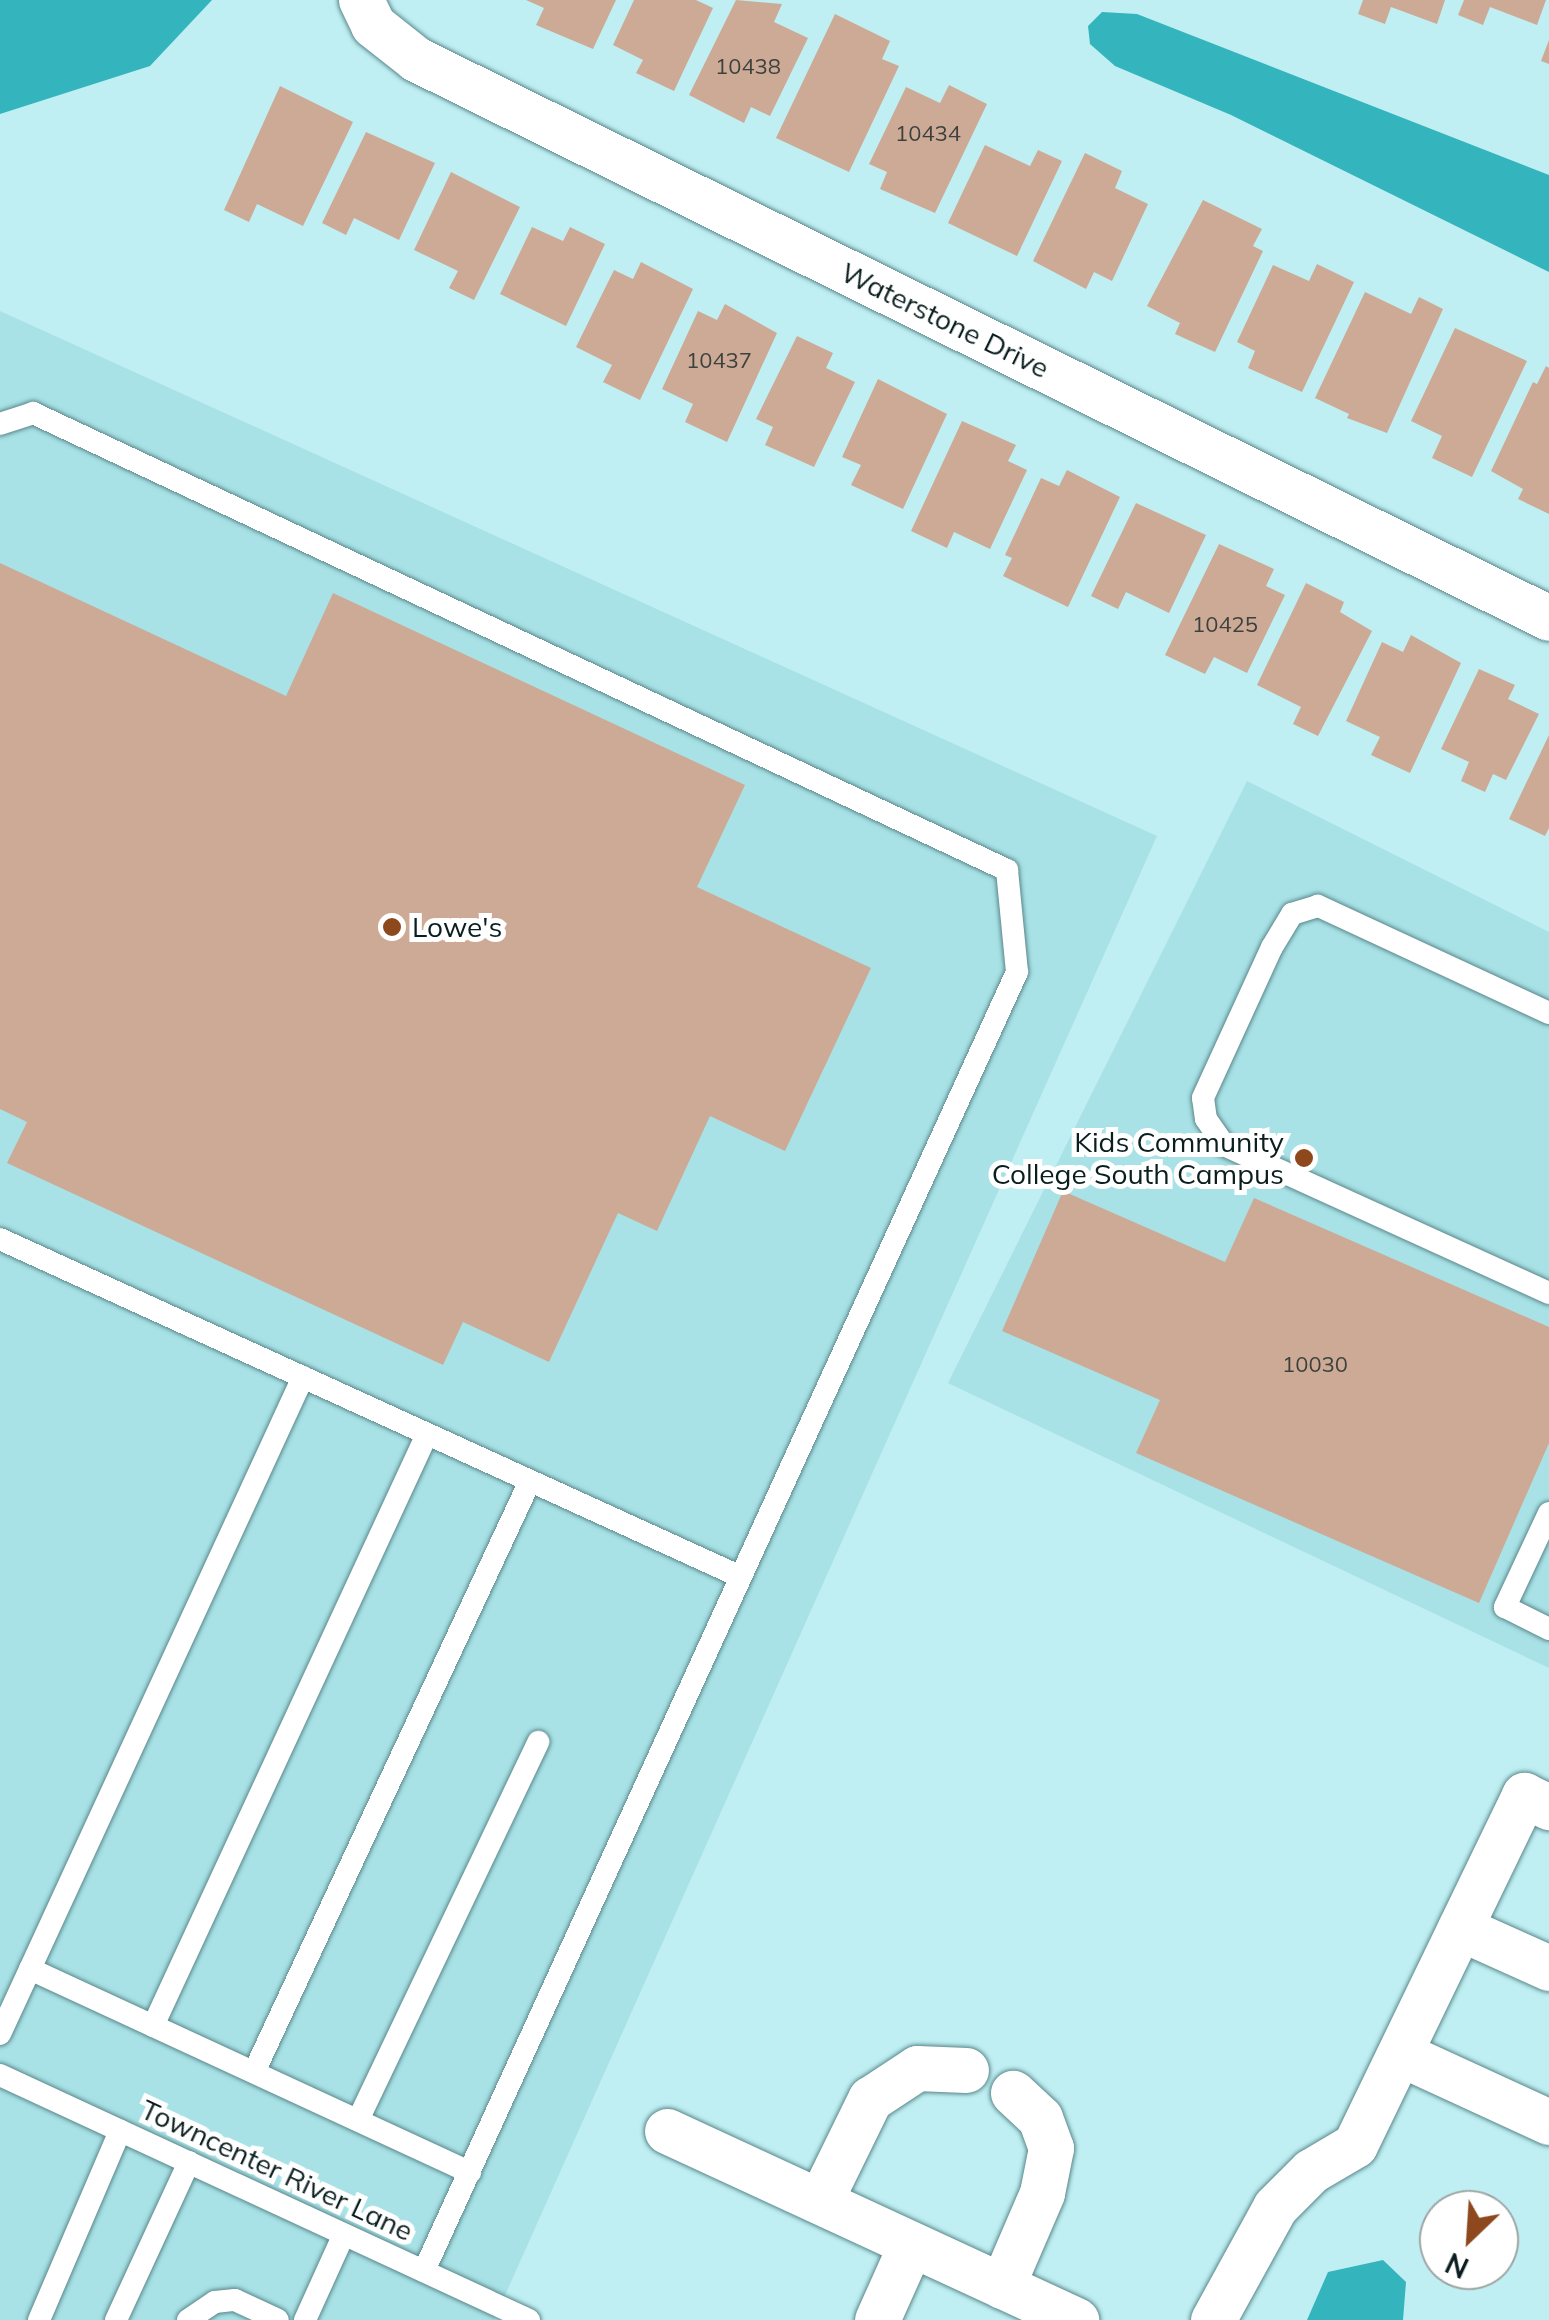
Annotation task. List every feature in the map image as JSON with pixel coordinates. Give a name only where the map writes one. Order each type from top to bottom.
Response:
[{"type":"street","name":"Waterstone Drive","points":[[361,0],[373,24],[416,59],[1549,618]]},
{"type":"street","points":[[1213,2320],[1274,2208],[1311,2171],[1355,2145],[1524,1795],[1549,1807]]},
{"type":"street","points":[[1460,1928],[1549,1968]]},
{"type":"street","points":[[1401,2054],[1549,2122]]},
{"type":"street","points":[[820,2201],[870,2100],[917,2068],[966,2070]]},
{"type":"street","points":[[1002,2286],[1042,2193],[1051,2148],[1040,2118],[1014,2093]]},
{"type":"street","points":[[667,2131],[1076,2320]]},
{"type":"street","points":[[877,2320],[911,2244]]},
{"type":"lane","points":[[0,424],[32,413],[1007,870],[1018,972],[424,2271]]},
{"type":"lane","points":[[1549,1013],[1318,906],[1292,914],[1282,930],[1203,1098],[1206,1119],[1224,1145],[1549,1293]]},
{"type":"lane","points":[[0,1239],[741,1578]]},
{"type":"lane","points":[[0,2034],[303,1377]]},
{"type":"lane","points":[[153,2026],[426,1434]]},
{"type":"lane","points":[[254,2072],[530,1481]]},
{"type":"lane","points":[[1549,1513],[1505,1607],[1549,1629]]},
{"type":"lane","points":[[358,2120],[538,1742]]},
{"type":"lane","points":[[30,1969],[470,2172]]},
{"type":"lane","name":"Towncenter River Lane","points":[[0,2075],[529,2320]]},
{"type":"lane","points":[[38,2320],[120,2131]]},
{"type":"lane","points":[[116,2320],[188,2162]]},
{"type":"lane","points":[[304,2320],[344,2234]]},
{"type":"lane","points":[[188,2320],[216,2302],[234,2300],[278,2320]]},
{"type":"shaded area","points":[[0,311],[1157,836],[494,2320],[0,2320]]},
{"type":"shaded area","name":"Kids Community College South Campus","points":[[1247,781],[1549,932],[1549,1668],[948,1383]]},
{"type":"water","points":[[0,0],[212,0],[150,66],[0,114]]},
{"type":"water","points":[[1102,12],[1137,14],[1549,175],[1549,272],[1231,115],[1115,66],[1090,44],[1088,26]]},
{"type":"water","points":[[1383,2260],[1406,2282],[1403,2320],[1307,2320],[1328,2272]]},
{"type":"building","points":[[526,0],[616,0],[593,49],[536,25],[544,8]]},
{"type":"building","points":[[634,0],[696,0],[713,8],[674,91],[636,73],[643,60],[613,45]]},
{"type":"building","points":[[736,0],[782,4],[774,22],[808,38],[770,116],[751,107],[744,123],[689,95]]},
{"type":"building","points":[[1363,0],[1445,0],[1437,24],[1391,7],[1385,24],[1358,14]]},
{"type":"building","points":[[1464,0],[1546,0],[1537,25],[1490,7],[1483,25],[1458,15]]},
{"type":"building","points":[[835,14],[890,41],[882,59],[899,66],[849,172],[776,138]]},
{"type":"building","points":[[1549,40],[1549,64],[1541,61]]},
{"type":"building","points":[[949,85],[987,104],[935,213],[880,189],[887,172],[869,164],[906,87],[940,103]]},
{"type":"building","points":[[280,86],[353,122],[303,226],[257,204],[249,222],[224,210]]},
{"type":"building","points":[[366,132],[435,163],[399,240],[354,218],[346,235],[322,223]]},
{"type":"building","points":[[985,145],[1030,166],[1038,150],[1062,161],[1017,256],[948,223]]},
{"type":"building","points":[[1085,153],[1122,171],[1115,188],[1148,204],[1112,281],[1094,272],[1086,289],[1033,261]]},
{"type":"building","points":[[451,172],[520,207],[474,300],[449,288],[458,271],[414,250]]},
{"type":"building","points":[[1203,200],[1262,229],[1253,246],[1263,251],[1215,352],[1175,334],[1180,323],[1147,306]]},
{"type":"building","points":[[532,227],[563,241],[570,227],[605,244],[566,326],[500,294]]},
{"type":"building","points":[[641,262],[693,289],[640,400],[603,382],[612,365],[576,347],[614,270],[633,279]]},
{"type":"building","points":[[1317,264],[1354,282],[1302,392],[1248,368],[1255,351],[1237,342],[1273,265],[1309,281]]},
{"type":"building","points":[[1365,292],[1411,314],[1419,297],[1443,309],[1387,433],[1347,418],[1349,414],[1315,398]]},
{"type":"building","points":[[725,304],[777,333],[727,442],[685,422],[693,404],[662,389],[698,311],[717,320]]},
{"type":"building","points":[[1455,328],[1527,361],[1472,477],[1432,458],[1442,436],[1411,421]]},
{"type":"building","points":[[797,336],[833,353],[826,368],[855,382],[814,467],[765,445],[773,427],[756,419]]},
{"type":"building","points":[[1546,366],[1549,514],[1518,499],[1523,489],[1491,471],[1533,382],[1537,384]]},
{"type":"building","points":[[878,379],[947,414],[903,509],[851,485],[861,465],[842,457]]},
{"type":"building","points":[[962,421],[1016,445],[1008,461],[1027,470],[990,549],[954,532],[947,548],[911,531]]},
{"type":"building","points":[[1067,470],[1120,497],[1068,607],[1003,576],[1012,558],[1005,555],[1041,478],[1059,486]]},
{"type":"building","points":[[1136,503],[1206,535],[1169,613],[1126,592],[1118,609],[1091,596]]},
{"type":"building","points":[[1219,544],[1274,569],[1266,586],[1285,595],[1247,673],[1214,657],[1205,674],[1165,655]]},
{"type":"building","name":"Lowe's","points":[[0,563],[286,696],[333,593],[745,785],[697,887],[871,968],[785,1151],[710,1116],[657,1231],[618,1213],[549,1362],[463,1322],[443,1365],[7,1163],[27,1122],[0,1109]]},
{"type":"building","points":[[1306,583],[1344,602],[1340,612],[1372,631],[1318,736],[1293,724],[1301,707],[1257,685]]},
{"type":"building","points":[[1411,635],[1461,663],[1410,773],[1371,755],[1380,737],[1346,721],[1382,642],[1403,652]]},
{"type":"building","points":[[1479,669],[1515,685],[1508,699],[1539,714],[1506,780],[1493,774],[1485,792],[1461,781],[1469,762],[1441,749]]},
{"type":"building","points":[[1549,735],[1549,828],[1545,836],[1509,819]]},
{"type":"building","name":"Kids Community College South Campus","points":[[1063,1191],[1225,1262],[1254,1198],[1549,1327],[1549,1443],[1479,1603],[1136,1453],[1160,1400],[1002,1331]]},
{"type":"place","name":"Lowe's","points":[[392,927]]},
{"type":"place","name":"Kids Community College South Campus","points":[[1304,1158]]}]
